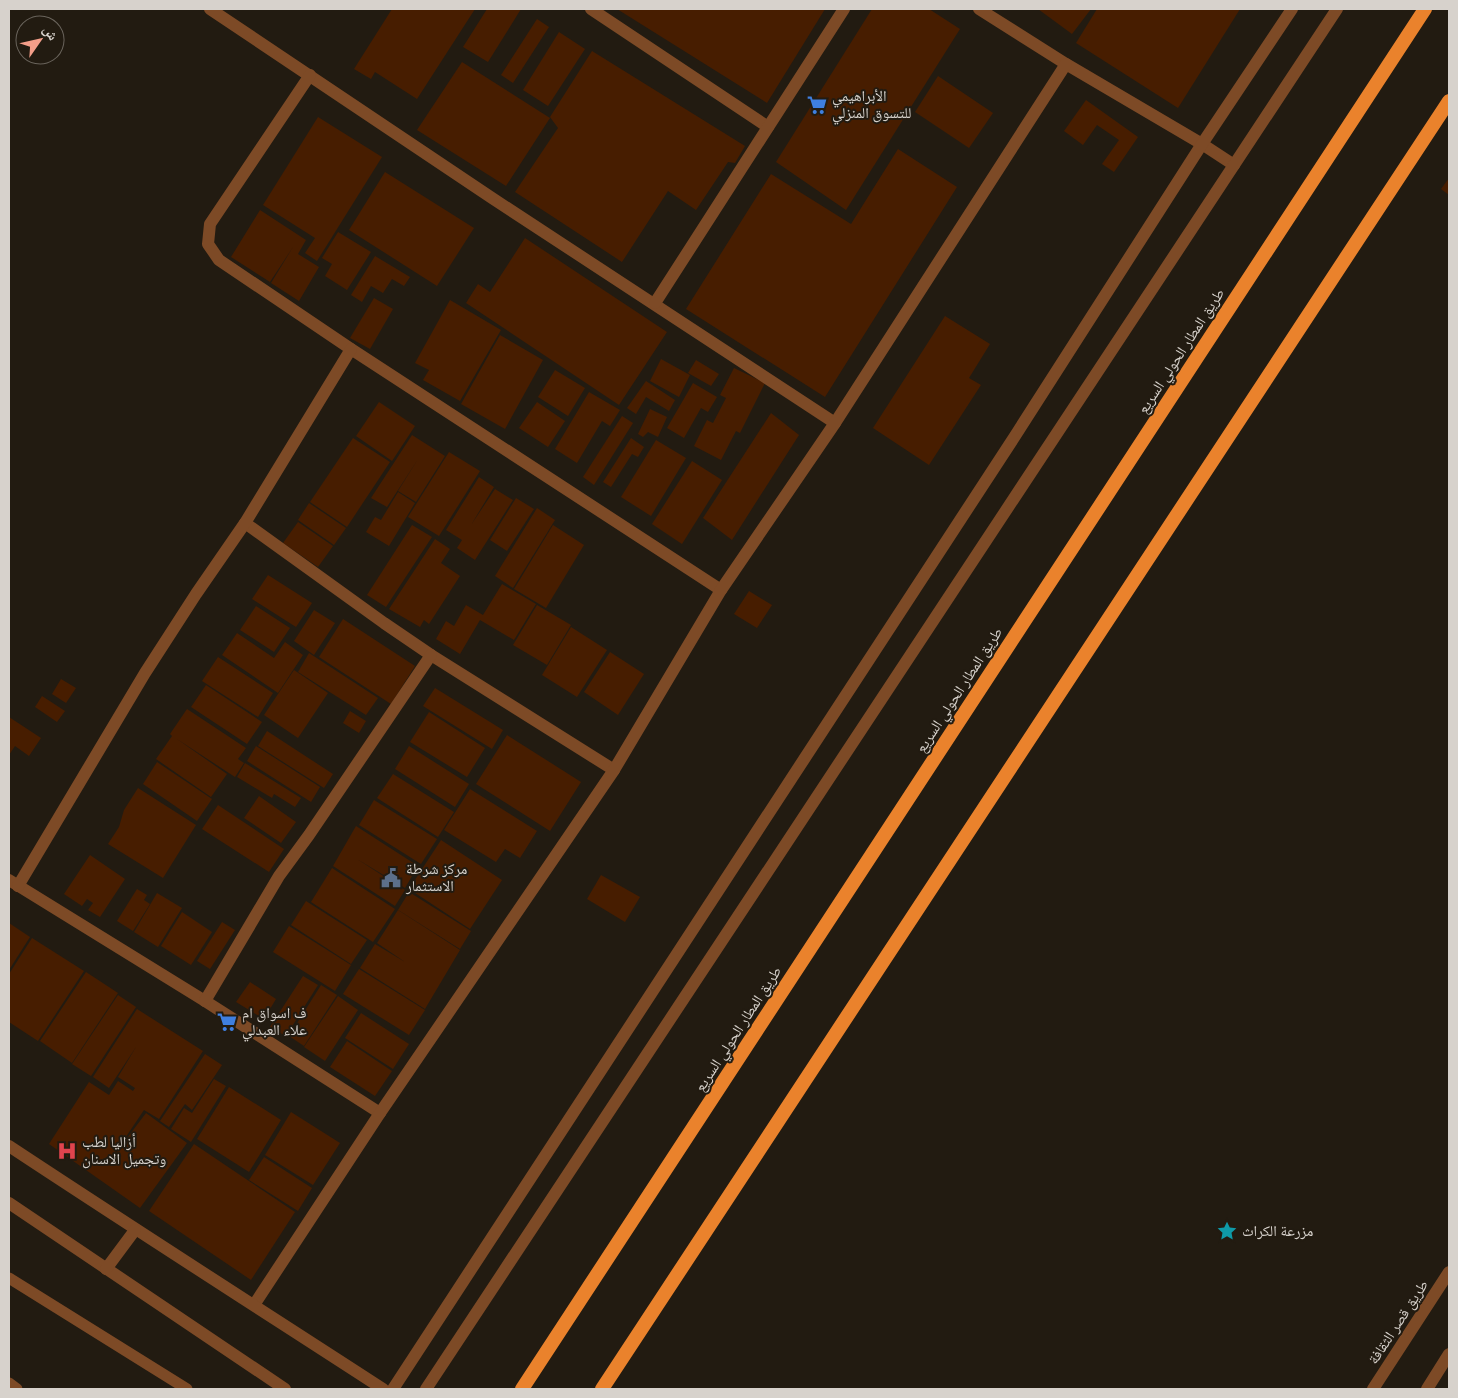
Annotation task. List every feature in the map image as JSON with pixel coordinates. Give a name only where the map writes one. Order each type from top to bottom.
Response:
[{"type":"highway","name":"طريق المطار الحولي السريع","points":[[522,1389],[1425,9]]},
{"type":"highway","points":[[602,1389],[1449,101]]},
{"type":"street","points":[[210,9],[484,193],[835,423]]},
{"type":"street","points":[[591,9],[768,127]]},
{"type":"street","points":[[654,303],[844,9]]},
{"type":"street","points":[[980,9],[1066,64],[1202,144],[1234,165]]},
{"type":"street","points":[[393,1389],[1004,452],[1202,144],[1292,9]]},
{"type":"street","points":[[426,1389],[1337,9]]},
{"type":"street","points":[[254,1305],[380,1113],[614,770],[721,590],[835,423],[1066,64]]},
{"type":"street","points":[[310,75],[210,224],[208,244],[219,260],[351,349],[721,590]]},
{"type":"street","points":[[351,349],[244,523],[196,594],[13,883],[205,1000],[380,1113]]},
{"type":"street","points":[[244,523],[431,655],[614,770]]},
{"type":"street","points":[[205,1000],[279,876],[310,835],[431,655]]},
{"type":"street","points":[[9,1146],[135,1230],[383,1389]]},
{"type":"street","points":[[9,1203],[285,1389]]},
{"type":"street","points":[[106,1269],[135,1230]]},
{"type":"street","name":"طريق قصر الثقافة","points":[[1373,1389],[1449,1272]]},
{"type":"street","points":[[1426,1389],[1449,1354]]},
{"type":"lane","points":[[9,1278],[187,1389]]},
{"type":"lane","points":[[9,1384],[18,1389]]},
{"type":"building","points":[[392,9],[475,9],[417,99],[375,72],[371,79],[354,69]]},
{"type":"building","points":[[487,9],[521,9],[488,62],[463,47]]},
{"type":"building","points":[[617,9],[825,9],[767,103]]},
{"type":"building","points":[[872,9],[929,9],[960,29],[846,210],[776,162]]},
{"type":"building","points":[[1038,9],[1091,9],[1072,34]]},
{"type":"building","points":[[1097,9],[1240,9],[1178,108],[1076,43]]},
{"type":"building","points":[[537,19],[549,27],[513,83],[501,75]]},
{"type":"building","points":[[559,32],[585,49],[548,106],[523,90]]},
{"type":"building","points":[[592,51],[745,146],[735,163],[728,162],[696,210],[668,191],[622,262],[515,192],[558,128],[550,117]]},
{"type":"building","points":[[462,62],[550,118],[506,186],[417,130]]},
{"type":"building","points":[[938,76],[993,113],[969,148],[915,112]]},
{"type":"building","points":[[1086,100],[1138,137],[1114,172],[1102,164],[1119,140],[1097,125],[1083,145],[1064,131]]},
{"type":"building","points":[[318,117],[382,157],[317,261],[305,253],[315,238],[263,205]]},
{"type":"building","points":[[898,149],[957,187],[825,397],[686,309],[771,174],[851,224]]},
{"type":"building","points":[[385,172],[474,228],[437,286],[349,230]]},
{"type":"building","points":[[1449,178],[1449,195],[1441,189]]},
{"type":"building","points":[[260,210],[306,240],[298,254],[319,267],[299,301],[271,283],[293,247],[270,282],[231,257]]},
{"type":"building","points":[[338,232],[371,252],[347,290],[325,276],[332,264],[322,258]]},
{"type":"building","points":[[525,238],[667,332],[619,405],[466,303],[478,284],[490,292]]},
{"type":"building","points":[[375,256],[410,277],[404,286],[392,279],[383,293],[371,286],[362,302],[351,295]]},
{"type":"building","points":[[374,298],[393,309],[370,349],[350,338]]},
{"type":"building","points":[[450,300],[501,330],[460,401],[423,380],[429,370],[415,363]]},
{"type":"building","points":[[945,316],[990,344],[969,378],[981,385],[929,465],[873,428]]},
{"type":"building","points":[[500,335],[543,360],[505,429],[461,404]]},
{"type":"building","points":[[661,359],[690,375],[679,397],[650,381]]},
{"type":"building","points":[[696,360],[719,374],[711,386],[688,373]]},
{"type":"building","points":[[734,368],[765,383],[740,433],[736,431],[721,460],[694,446],[707,420],[713,423],[726,398],[720,395]]},
{"type":"building","points":[[555,370],[585,388],[568,416],[538,397]]},
{"type":"building","points":[[646,381],[675,400],[669,411],[646,397],[636,414],[627,408]]},
{"type":"building","points":[[693,383],[717,397],[708,412],[701,408],[684,438],[667,428]]},
{"type":"building","points":[[589,392],[620,410],[610,426],[602,421],[577,463],[555,449]]},
{"type":"building","points":[[379,402],[415,426],[392,461],[356,436]]},
{"type":"building","points":[[537,402],[565,421],[548,447],[519,428]]},
{"type":"building","points":[[650,409],[667,417],[658,437],[648,432],[643,437],[638,434]]},
{"type":"building","points":[[771,413],[799,435],[732,540],[703,518]]},
{"type":"building","points":[[622,416],[633,423],[594,485],[583,477]]},
{"type":"building","points":[[412,435],[445,456],[416,502],[398,491],[418,459],[387,507],[371,498]]},
{"type":"building","points":[[353,438],[390,462],[347,527],[310,502]]},
{"type":"building","points":[[631,438],[644,447],[638,457],[632,454],[611,487],[603,482]]},
{"type":"building","points":[[656,440],[686,458],[651,516],[621,497]]},
{"type":"building","points":[[449,452],[480,471],[439,536],[408,517]]},
{"type":"building","points":[[692,461],[722,480],[682,544],[652,524]]},
{"type":"building","points":[[479,477],[494,487],[471,525],[495,489],[513,500],[475,560],[457,548],[462,540],[446,530]]},
{"type":"building","points":[[398,492],[415,503],[389,546],[366,532],[375,517],[381,520]]},
{"type":"building","points":[[516,498],[534,509],[507,551],[490,540]]},
{"type":"building","points":[[309,503],[346,528],[334,545],[298,520]]},
{"type":"building","points":[[537,508],[555,520],[513,588],[495,576]]},
{"type":"building","points":[[298,522],[333,546],[318,567],[283,543]]},
{"type":"building","points":[[412,525],[432,537],[386,607],[367,595]]},
{"type":"building","points":[[553,525],[584,545],[546,608],[514,589]]},
{"type":"building","points":[[435,539],[450,549],[441,563],[460,576],[429,624],[424,620],[420,627],[389,609]]},
{"type":"building","points":[[268,575],[312,603],[296,627],[252,599]]},
{"type":"building","points":[[502,584],[536,604],[514,640],[480,620],[460,654],[436,639],[446,621],[454,626],[466,605],[483,615]]},
{"type":"building","points":[[749,591],[772,605],[757,628],[734,614]]},
{"type":"building","points":[[537,605],[571,625],[547,665],[513,645]]},
{"type":"building","points":[[256,606],[290,628],[274,652],[240,630]]},
{"type":"building","points":[[314,610],[335,623],[314,655],[294,641]]},
{"type":"building","points":[[343,619],[415,666],[391,704],[319,657]]},
{"type":"building","points":[[571,627],[607,650],[577,697],[542,675]]},
{"type":"building","points":[[237,633],[274,658],[285,642],[303,655],[278,693],[222,655]]},
{"type":"building","points":[[610,652],[644,674],[618,715],[584,692]]},
{"type":"building","points":[[309,653],[378,698],[366,715],[298,672]]},
{"type":"building","points":[[218,657],[273,693],[258,717],[202,681]]},
{"type":"building","points":[[294,670],[328,693],[298,738],[264,715]]},
{"type":"building","points":[[61,679],[76,688],[66,703],[52,694]]},
{"type":"building","points":[[206,685],[262,722],[247,744],[191,707]]},
{"type":"building","points":[[435,688],[503,730],[492,749],[423,706]]},
{"type":"building","points":[[42,696],[65,711],[57,722],[35,707]]},
{"type":"building","points":[[187,709],[246,748],[238,759],[244,763],[235,777],[177,739],[227,774],[211,797],[156,759]]},
{"type":"building","points":[[350,711],[366,721],[359,733],[343,723]]},
{"type":"building","points":[[429,712],[485,748],[467,777],[410,742]]},
{"type":"building","points":[[9,717],[41,738],[29,756],[15,746],[9,755]]},
{"type":"building","points":[[267,731],[333,774],[324,788],[258,746]]},
{"type":"building","points":[[507,735],[581,782],[550,831],[476,784]]},
{"type":"building","points":[[256,746],[320,787],[311,802],[247,761]]},
{"type":"building","points":[[409,746],[469,784],[455,807],[395,769]]},
{"type":"building","points":[[157,762],[212,799],[197,821],[143,784]]},
{"type":"building","points":[[245,763],[301,798],[295,807],[274,794],[272,798],[237,777]]},
{"type":"building","points":[[393,774],[454,812],[438,837],[377,798]]},
{"type":"building","points":[[138,788],[196,825],[163,878],[108,844],[119,827],[124,810]]},
{"type":"building","points":[[470,789],[537,831],[520,858],[505,849],[496,862],[444,830]]},
{"type":"building","points":[[259,796],[296,822],[281,843],[244,818]]},
{"type":"building","points":[[374,800],[437,839],[421,864],[359,825]]},
{"type":"building","points":[[218,805],[284,849],[269,872],[202,829]]},
{"type":"building","points":[[356,826],[418,866],[405,888],[357,859],[405,890],[395,906],[333,866]]},
{"type":"building","points":[[441,840],[502,880],[470,929],[409,889]]},
{"type":"building","points":[[90,855],[125,879],[100,917],[88,910],[93,903],[87,899],[82,906],[64,894]]},
{"type":"building","points":[[332,868],[395,909],[373,942],[311,902]]},
{"type":"building","points":[[601,875],[640,897],[625,922],[587,899]]},
{"type":"building","points":[[137,889],[147,895],[144,900],[150,904],[133,931],[117,921]]},
{"type":"building","points":[[409,892],[471,931],[460,949],[398,910]]},
{"type":"building","points":[[157,893],[182,908],[158,947],[134,932]]},
{"type":"building","points":[[306,901],[367,940],[351,964],[291,925]]},
{"type":"building","points":[[398,910],[460,950],[425,1009],[360,968],[375,944],[405,962],[377,943]]},
{"type":"building","points":[[182,912],[212,932],[191,965],[161,946]]},
{"type":"building","points":[[222,922],[235,930],[210,969],[197,961]]},
{"type":"building","points":[[9,923],[30,937],[9,970]]},
{"type":"building","points":[[289,926],[351,965],[335,991],[273,952]]},
{"type":"building","points":[[32,938],[84,971],[38,1041],[9,1022],[9,974]]},
{"type":"building","points":[[359,969],[425,1010],[409,1035],[343,994]]},
{"type":"building","points":[[86,972],[118,993],[72,1063],[40,1041]]},
{"type":"building","points":[[303,976],[318,985],[286,1036],[270,1027]]},
{"type":"building","points":[[250,982],[276,999],[264,1019],[236,1002]]},
{"type":"building","points":[[321,985],[337,995],[304,1046],[289,1036]]},
{"type":"building","points":[[118,995],[136,1007],[91,1076],[72,1064]]},
{"type":"building","points":[[338,996],[358,1010],[325,1061],[304,1047]]},
{"type":"building","points":[[137,1009],[203,1051],[159,1119],[144,1110],[109,1162],[146,1113],[187,1143],[140,1208],[49,1144],[89,1082],[109,1095],[118,1081],[133,1091],[135,1088],[118,1077],[136,1047],[109,1088],[93,1077]]},
{"type":"building","points":[[361,1013],[409,1044],[393,1069],[345,1038]]},
{"type":"building","points":[[347,1041],[392,1071],[375,1096],[330,1067]]},
{"type":"building","points":[[205,1054],[222,1065],[192,1110],[185,1104],[169,1127],[160,1121]]},
{"type":"building","points":[[214,1079],[226,1086],[191,1142],[171,1129],[184,1108],[192,1113]]},
{"type":"building","points":[[229,1087],[281,1120],[249,1172],[197,1139]]},
{"type":"building","points":[[291,1112],[340,1143],[313,1185],[265,1155]]},
{"type":"building","points":[[194,1144],[295,1212],[251,1280],[149,1211]]},
{"type":"building","points":[[264,1157],[312,1188],[298,1211],[249,1180]]},
{"type":"place","name":"الأبراهيمي للتسوق المنزلي","points":[[817,105]]},
{"type":"place","name":"مركز شرطة الاستثمار","points":[[391,878]]},
{"type":"place","name":"ف اسواق ام علاء العبدلي","points":[[227,1022]]},
{"type":"place","name":"أزاليا لطب وتجميل الاسنان","points":[[67,1151]]},
{"type":"place","name":"مزرعة الكراث","points":[[1227,1231]]}]
